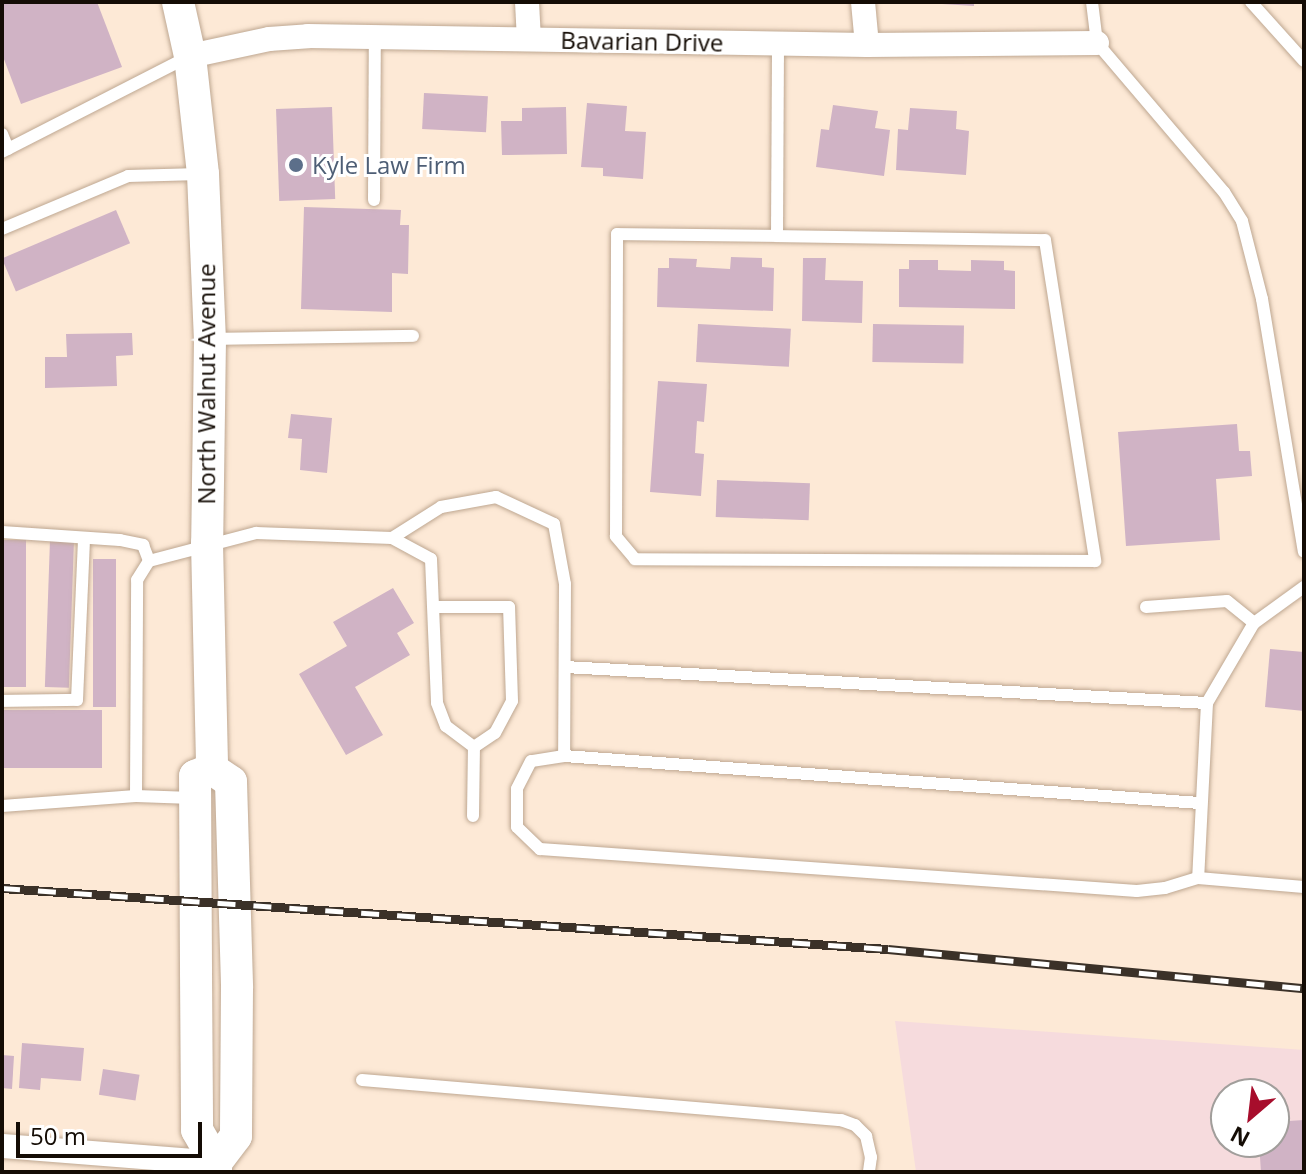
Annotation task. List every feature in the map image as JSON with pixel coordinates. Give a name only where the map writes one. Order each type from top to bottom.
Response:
[{"type":"main road","name":"North Walnut Avenue","points":[[178,2],[190,56],[203,174],[210,339],[207,543],[212,769]]},
{"type":"main road","points":[[212,769],[231,782],[237,988],[236,1136],[216,1168],[197,1130],[195,776],[212,769]]},
{"type":"street","points":[[527,2],[529,39]]},
{"type":"street","points":[[863,2],[867,45]]},
{"type":"street","name":"Bavarian Drive","points":[[190,56],[269,39],[375,36],[867,45],[1097,43]]},
{"type":"street","points":[[2,1146],[216,1168]]},
{"type":"lane","points":[[1092,2],[1097,43],[1207,170],[1242,221],[1262,299],[1304,552]]},
{"type":"lane","points":[[1251,2],[1304,61]]},
{"type":"lane","points":[[374,200],[375,36]]},
{"type":"lane","points":[[777,236],[778,44]]},
{"type":"lane","points":[[2,134],[5,150],[190,56]]},
{"type":"lane","points":[[2,229],[128,176],[203,174]]},
{"type":"lane","points":[[617,234],[777,236],[1045,240],[1095,561],[635,559],[616,536],[617,234]]},
{"type":"lane","points":[[210,339],[413,336]]},
{"type":"lane","points":[[392,538],[441,507],[496,497],[554,524],[565,584],[564,756]]},
{"type":"lane","points":[[2,532],[143,545],[149,561]]},
{"type":"lane","points":[[136,796],[137,580],[149,561],[207,543],[256,533],[392,538],[431,559],[437,703],[446,726],[474,747]]},
{"type":"lane","points":[[2,701],[77,700],[84,538]]},
{"type":"lane","points":[[1198,878],[1207,703],[1254,623],[1304,587]]},
{"type":"lane","points":[[1146,607],[1227,601],[1254,623]]},
{"type":"lane","points":[[435,607],[509,607],[512,701],[495,733],[474,747]]},
{"type":"lane","points":[[565,667],[1207,703]]},
{"type":"lane","points":[[473,816],[474,747]]},
{"type":"lane","points":[[1200,803],[564,756],[531,761],[517,789],[517,827],[540,849],[1137,891],[1165,888],[1198,878],[1304,887]]},
{"type":"lane","points":[[2,806],[136,796],[195,798]]},
{"type":"lane","points":[[362,1080],[841,1120],[855,1125],[866,1136],[871,1157],[869,1172]]},
{"type":"shaded area","points":[[895,1021],[1304,1050],[1304,1172],[916,1172]]},
{"type":"building","points":[[2,2],[97,2],[122,67],[21,104],[2,54]]},
{"type":"building","points":[[974,2],[974,6],[942,4]]},
{"type":"building","points":[[424,93],[488,96],[486,132],[422,129]]},
{"type":"building","points":[[587,103],[627,106],[625,131],[646,132],[643,179],[603,176],[603,168],[581,167]]},
{"type":"building","points":[[833,105],[878,111],[875,128],[890,130],[884,176],[816,167],[821,129],[829,130]]},
{"type":"building","points":[[332,107],[335,199],[279,201],[276,109]]},
{"type":"building","points":[[566,107],[567,154],[502,155],[501,121],[522,121],[522,108]]},
{"type":"building","points":[[910,108],[957,111],[956,129],[969,131],[966,175],[896,170],[898,129],[908,130]]},
{"type":"building","points":[[304,207],[401,210],[400,225],[409,225],[408,274],[392,273],[392,312],[301,309]]},
{"type":"building","points":[[116,210],[130,243],[16,292],[2,258]]},
{"type":"building","points":[[731,257],[762,258],[762,267],[774,268],[773,311],[657,307],[658,268],[669,268],[669,258],[697,259],[696,267],[730,269]]},
{"type":"building","points":[[803,258],[826,258],[825,280],[863,281],[862,323],[802,321]]},
{"type":"building","points":[[909,260],[938,260],[938,270],[971,271],[971,260],[1004,261],[1004,270],[1015,271],[1015,309],[899,307],[899,269],[909,269]]},
{"type":"building","points":[[698,324],[791,329],[789,367],[696,362]]},
{"type":"building","points":[[873,324],[964,326],[963,364],[872,362]]},
{"type":"building","points":[[132,333],[133,355],[116,356],[117,386],[45,388],[45,357],[67,357],[66,334]]},
{"type":"building","points":[[658,381],[707,384],[704,422],[697,421],[695,453],[704,454],[701,496],[650,492]]},
{"type":"building","points":[[291,414],[332,418],[327,473],[300,470],[302,439],[288,438]]},
{"type":"building","points":[[1237,424],[1239,451],[1250,451],[1252,476],[1216,479],[1220,540],[1126,546],[1118,432]]},
{"type":"building","points":[[717,480],[810,483],[809,520],[716,517]]},
{"type":"building","points":[[2,540],[26,540],[26,687],[2,687]]},
{"type":"building","points":[[50,540],[74,541],[69,688],[45,687]]},
{"type":"building","points":[[93,559],[116,559],[116,707],[93,707]]},
{"type":"building","points":[[393,588],[414,623],[397,633],[410,655],[355,687],[383,735],[346,755],[299,674],[347,646],[333,622]]},
{"type":"building","points":[[1270,649],[1304,652],[1304,711],[1265,707]]},
{"type":"building","points":[[2,710],[102,710],[102,768],[2,768]]},
{"type":"building","points":[[22,1043],[84,1048],[81,1081],[41,1078],[40,1090],[19,1088]]},
{"type":"building","points":[[2,1055],[14,1056],[12,1089],[2,1088]]},
{"type":"building","points":[[103,1069],[140,1075],[135,1100],[99,1095]]},
{"type":"building","points":[[1304,1120],[1304,1172],[1261,1172],[1260,1158],[1290,1158],[1290,1121]]},
{"type":"railway","points":[[2,888],[888,949],[1304,988]]},
{"type":"place","name":"Kyle Law Firm","points":[[296,165]]}]
